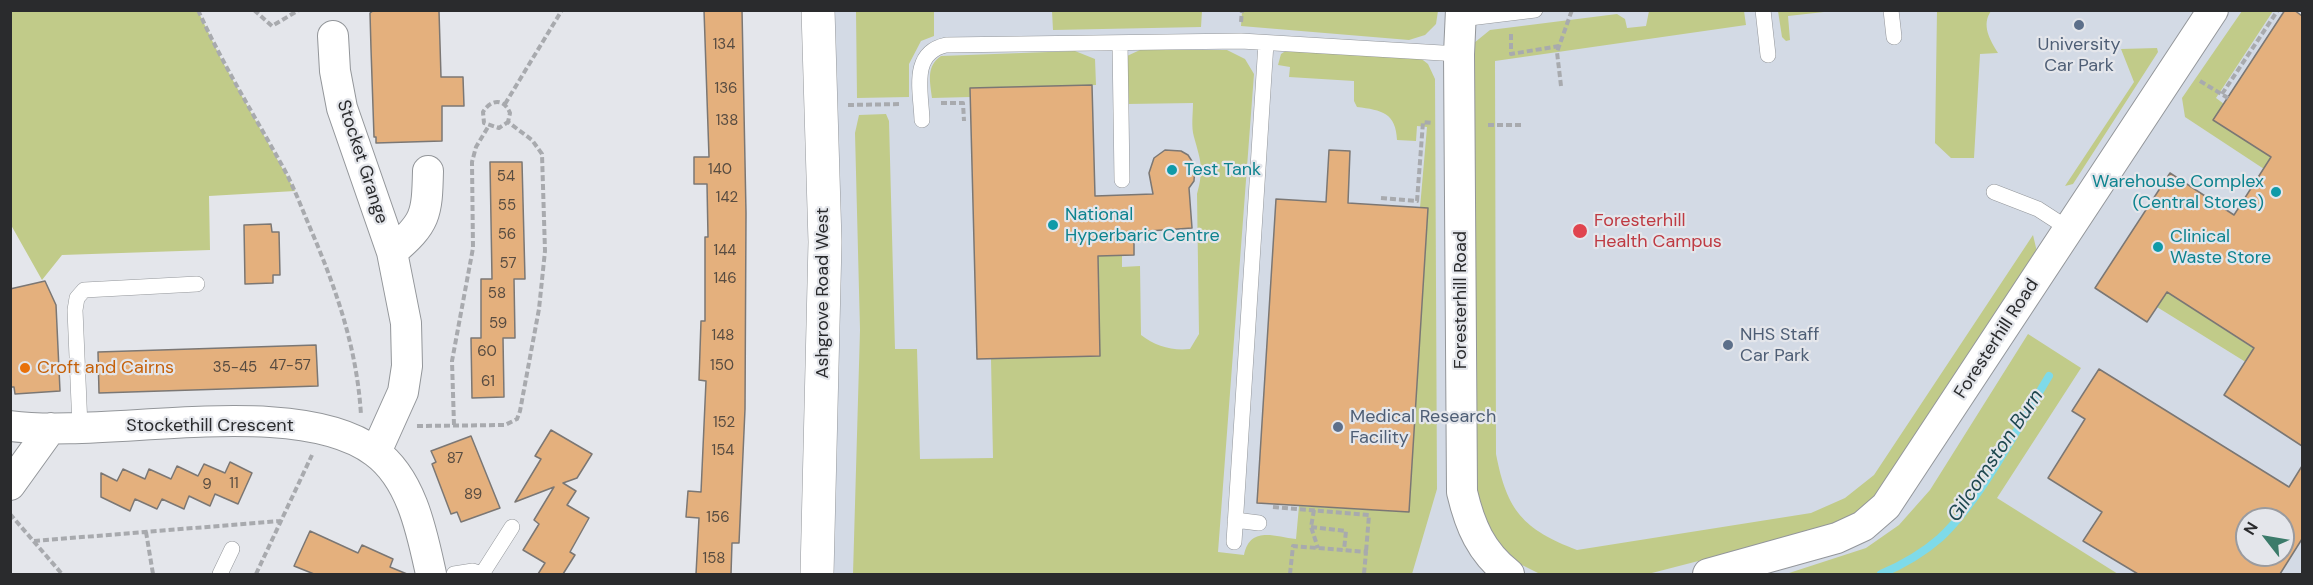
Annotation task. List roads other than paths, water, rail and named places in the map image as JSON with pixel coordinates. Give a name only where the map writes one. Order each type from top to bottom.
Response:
[{"type":"street","name":"Ashgrove Road West","points":[[817,574],[825,242],[818,10]]},
{"type":"street","name":"Foresterhill Road","points":[[1708,574],[1838,538],[1863,526],[1886,506],[2213,10]]},
{"type":"street","name":"Foresterhill Road","points":[[1461,15],[1459,54],[1462,492],[1468,520],[1481,545],[1495,563],[1509,574]]},
{"type":"street","name":"Stocket Grange","points":[[333,36],[335,71],[342,108],[392,252],[406,323],[407,366],[403,392],[390,426],[369,449]]},
{"type":"street","name":"Stocket Grange","points":[[392,252],[412,235],[424,218],[428,171]]},
{"type":"street","name":"Stockethill Crescent","points":[[10,426],[51,428],[286,423],[324,430],[369,449],[396,474],[410,500],[431,574]]},
{"type":"street","points":[[10,485],[51,428]]},
{"type":"lane","points":[[1461,15],[1518,13],[1535,10]]},
{"type":"lane","points":[[1762,10],[1768,55]]},
{"type":"lane","points":[[1891,10],[1894,37]]},
{"type":"lane","points":[[1120,43],[1122,180]]},
{"type":"lane","points":[[922,120],[920,69],[926,54],[934,48],[946,45],[1266,43],[1459,54]]},
{"type":"lane","points":[[1234,542],[1266,43]]},
{"type":"lane","points":[[1995,192],[2038,209],[2069,229]]},
{"type":"lane","points":[[80,427],[75,310],[77,298],[84,290],[197,284]]},
{"type":"lane","points":[[1235,520],[1259,523]]},
{"type":"lane","points":[[454,574],[473,571],[482,574],[512,527]]},
{"type":"lane","points":[[220,574],[232,549]]},
{"type":"waterway","name":"Gilcomston Burn","points":[[1881,574],[1927,549],[1955,522],[1985,483],[2049,376]]},
{"type":"place","name":"University Car Park","points":[[2079,25]]},
{"type":"place","name":"Test Tank","points":[[1172,170]]},
{"type":"place","name":"Warehouse Complex (Central Stores)","points":[[2276,192]]},
{"type":"place","name":"National Hyperbaric Centre","points":[[1053,225]]},
{"type":"place","name":"Foresterhill Health Campus","points":[[1580,231]]},
{"type":"place","name":"Clinical Waste Store","points":[[2158,247]]},
{"type":"place","name":"NHS Staff Car Park","points":[[1728,345]]},
{"type":"place","name":"Croft and Cairns","points":[[25,368]]},
{"type":"place","name":"Medical Research Facility","points":[[1338,427]]}]
